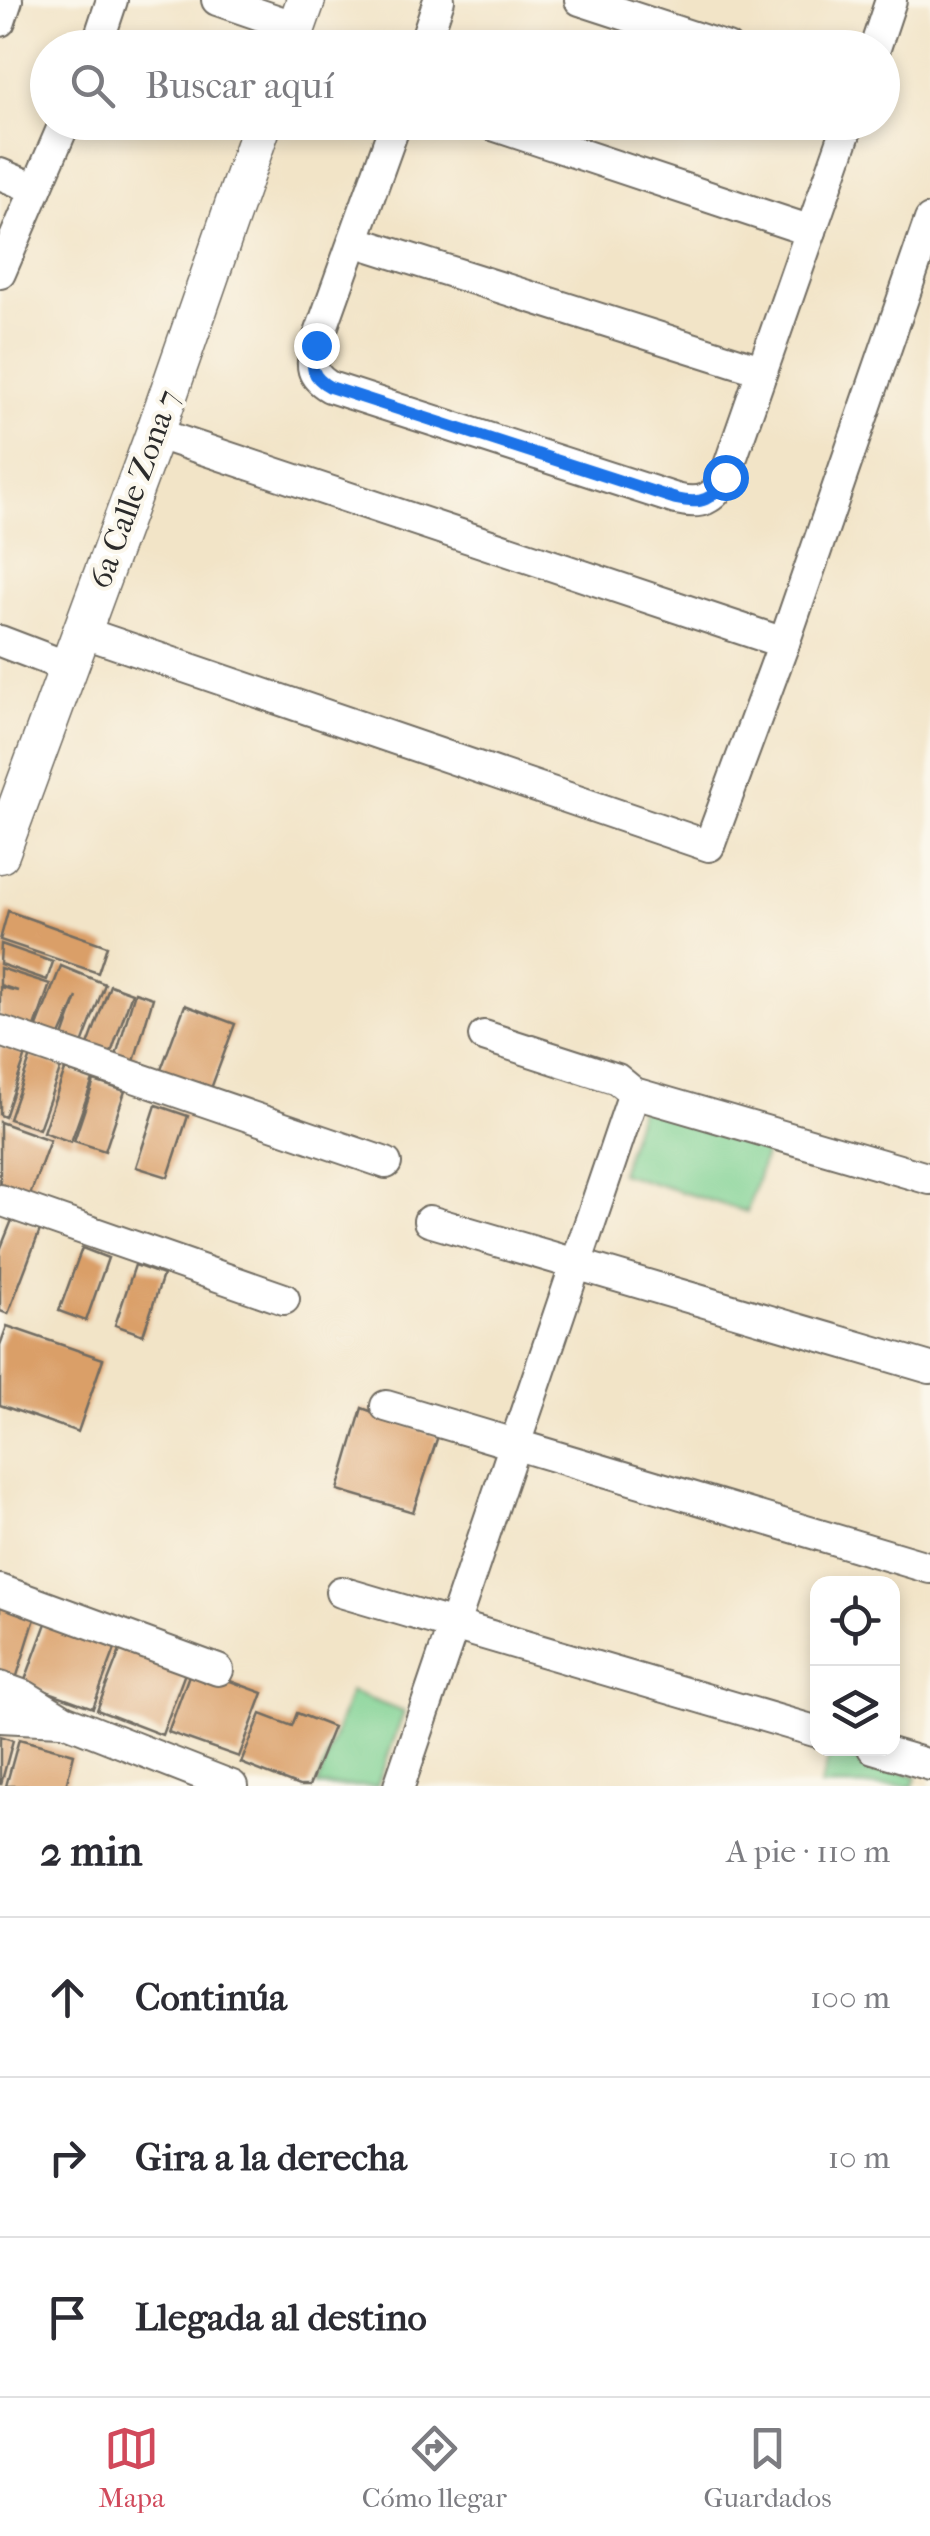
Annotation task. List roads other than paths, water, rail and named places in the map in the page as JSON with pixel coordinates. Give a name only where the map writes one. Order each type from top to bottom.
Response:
[{"type":"street","points":[[0,21],[7,0]]},
{"type":"street","points":[[102,30],[112,0]]},
{"type":"street","points":[[218,0],[297,25]]},
{"type":"street","points":[[429,30],[440,0]]},
{"type":"street","points":[[580,0],[672,30]]},
{"type":"street","points":[[881,30],[891,0]]},
{"type":"street","points":[[0,273],[57,140]]},
{"type":"street","name":"6a Calle Zona 7","points":[[0,854],[155,433],[257,140]]},
{"type":"street","points":[[390,140],[312,357],[314,375],[330,387],[697,503],[714,496],[725,477],[843,140]]},
{"type":"street","points":[[538,140],[811,231]]},
{"type":"street","points":[[0,174],[36,189]]},
{"type":"street","points":[[82,632],[709,846],[784,643],[930,220]]},
{"type":"street","points":[[354,241],[761,370]]},
{"type":"street","points":[[155,433],[784,643]]},
{"type":"street","points":[[0,641],[68,667]]},
{"type":"street","points":[[0,1031],[386,1163]]},
{"type":"street","points":[[484,1036],[617,1079],[634,1093],[930,1179]]},
{"type":"street","points":[[399,1786],[634,1093]]},
{"type":"street","points":[[0,1200],[284,1300]]},
{"type":"street","points":[[429,1221],[930,1368]]},
{"type":"street","points":[[386,1406],[930,1568]]},
{"type":"street","points":[[0,1590],[218,1670]]},
{"type":"street","points":[[341,1592],[810,1730]]},
{"type":"street","points":[[0,1687],[25,1696],[64,1720],[232,1786]]},
{"type":"street","points":[[0,1717],[64,1720]]},
{"type":"street","points":[[900,1756],[930,1765]]}]
